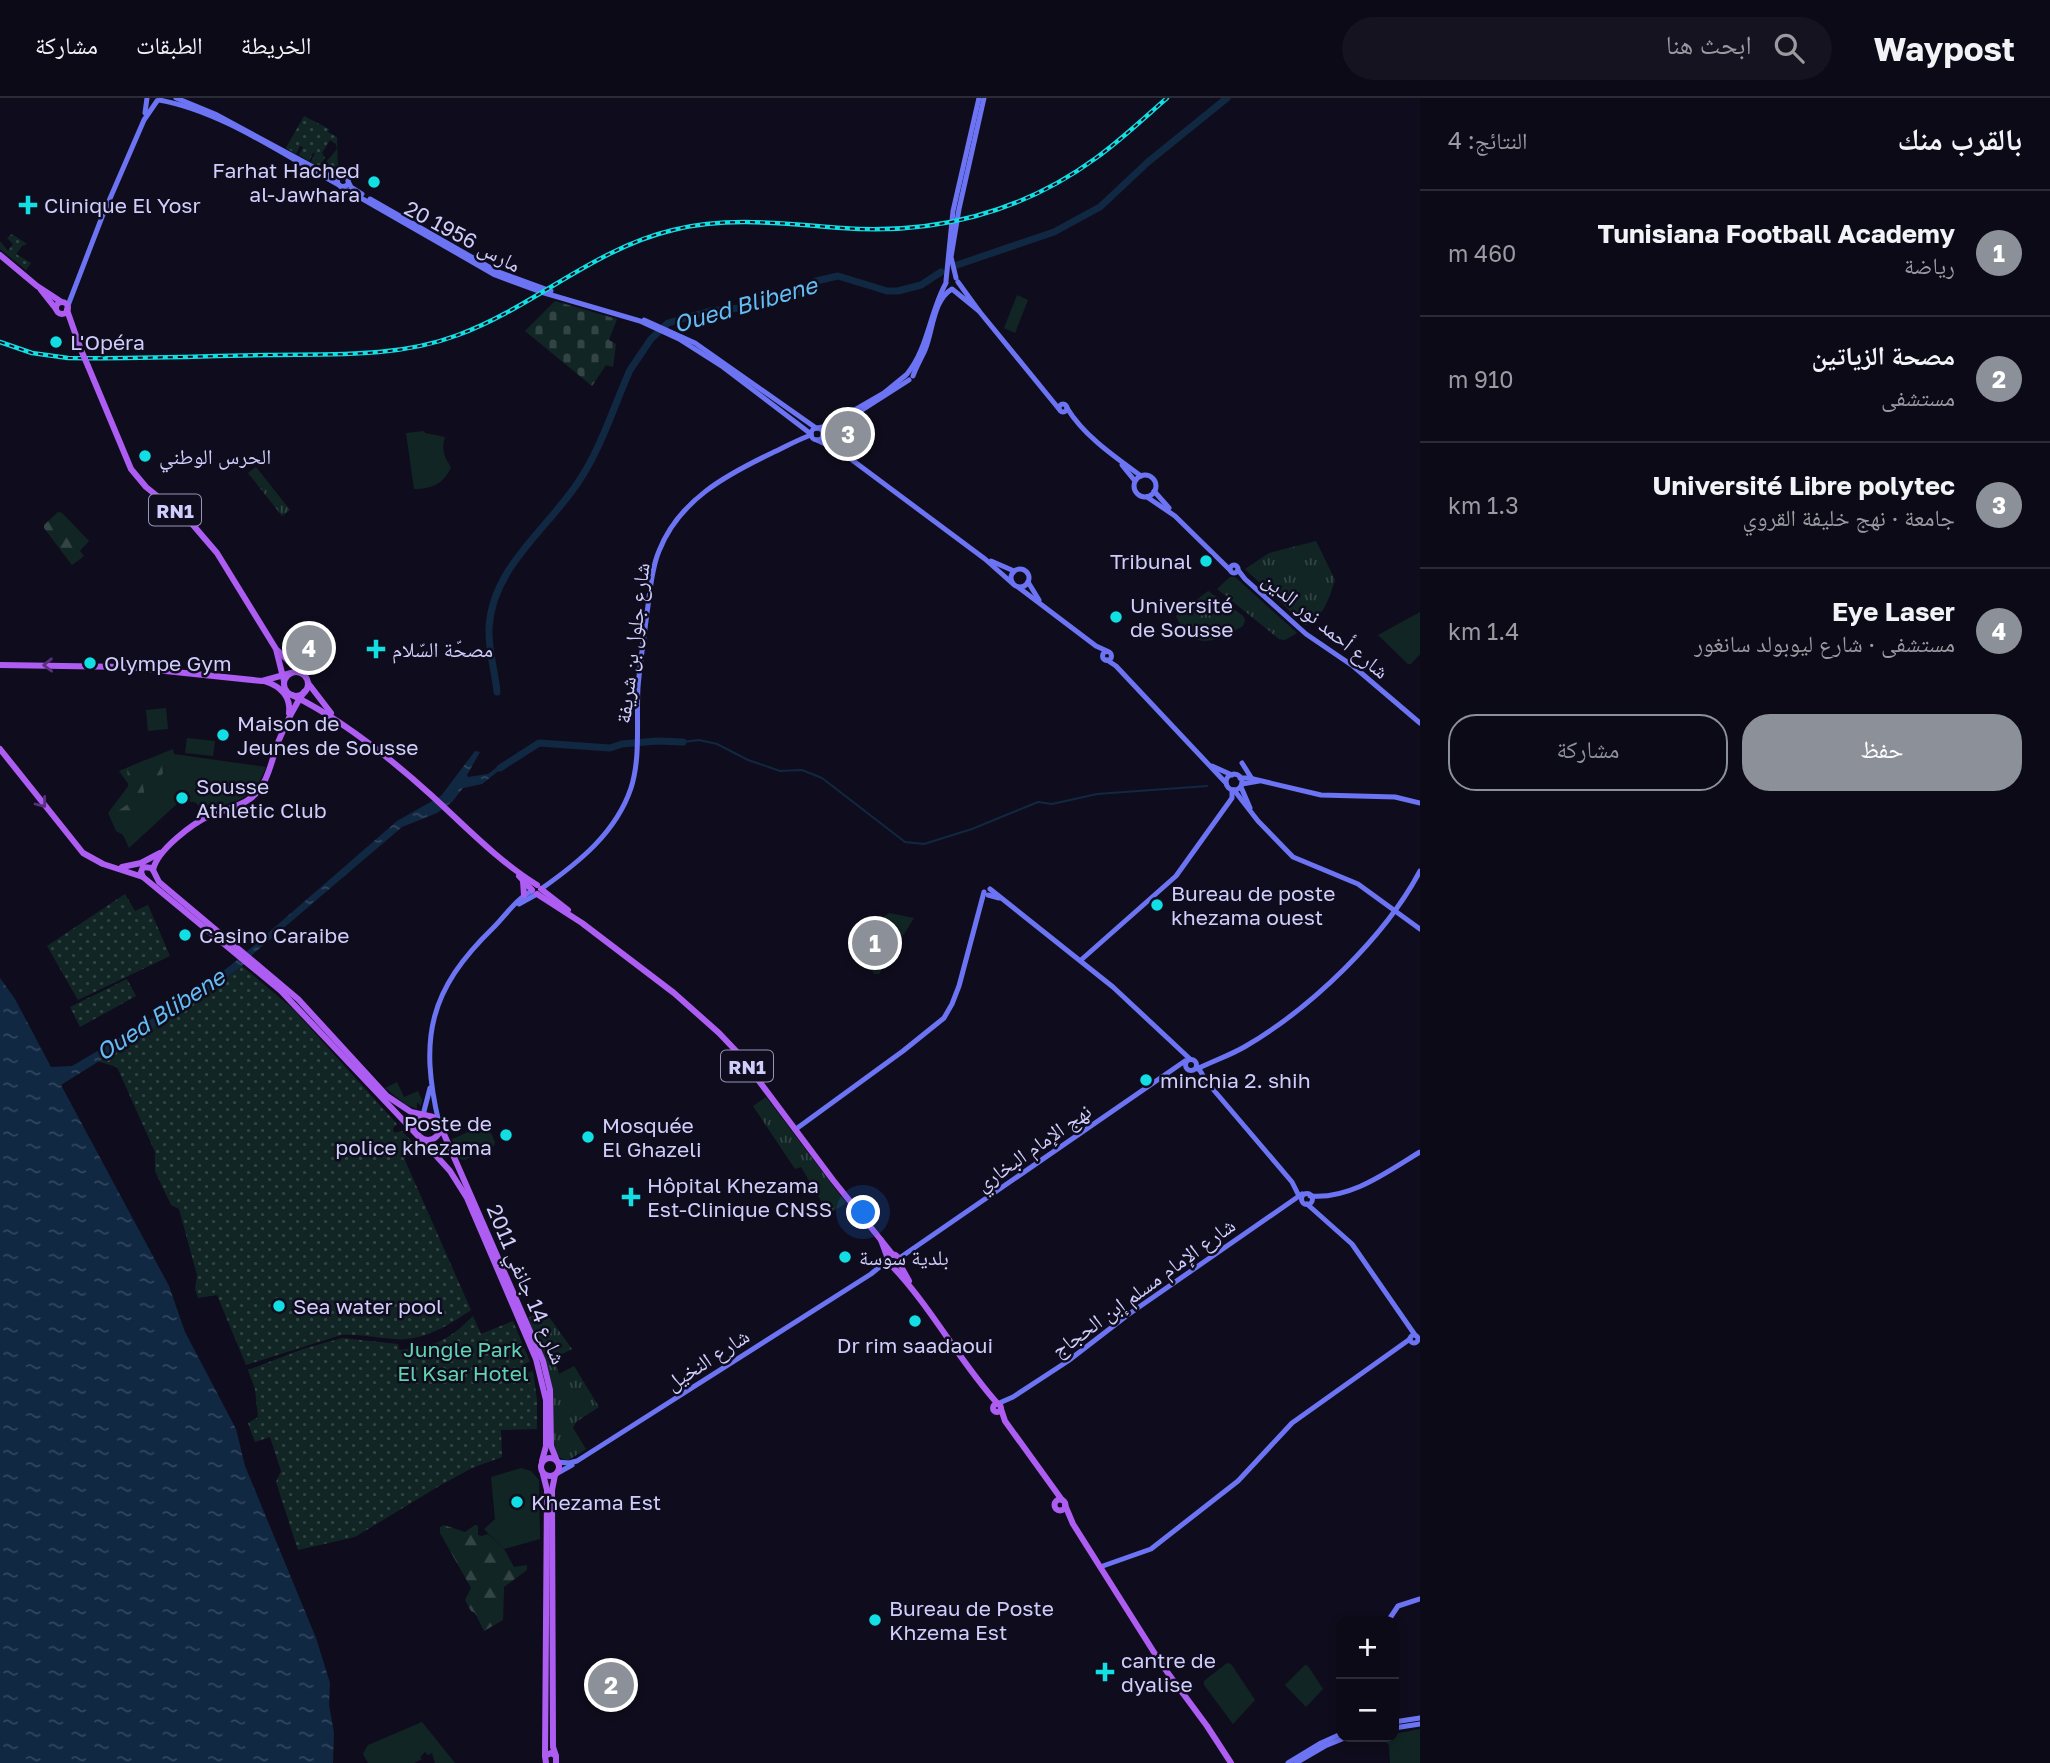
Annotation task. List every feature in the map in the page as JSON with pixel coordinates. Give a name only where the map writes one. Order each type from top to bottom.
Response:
[{"type":"main road","name":"20 مارس 1956","points":[[147,98],[152,102],[159,100],[214,117],[495,275],[541,292],[658,327]]},
{"type":"main road","points":[[144,120],[147,98]]},
{"type":"main road","points":[[176,98],[215,114],[328,175],[345,176],[348,181],[345,186],[340,186],[337,180],[340,176]]},
{"type":"main road","points":[[979,311],[947,287],[946,282],[948,252],[982,98]]},
{"type":"main road","points":[[74,286],[57,303],[58,312],[65,314],[74,286],[144,120],[159,100]]},
{"type":"main road","name":"20 مارس 1956","points":[[348,181],[351,187],[365,196],[496,271],[538,288],[658,327]]},
{"type":"main road","points":[[813,437],[823,435],[909,376],[925,351],[940,303],[945,294],[957,286],[951,257],[962,187]]},
{"type":"main road","name":"RN1","points":[[0,255],[37,286],[65,303],[75,335],[131,469],[146,487],[205,537],[276,649],[307,680],[340,722]]},
{"type":"main road","points":[[817,428],[827,426],[909,376],[934,304],[950,277],[957,280],[979,311],[1049,394],[1120,462],[1135,481],[1136,493],[1147,497],[1175,516]]},
{"type":"main road","name":"RN1","points":[[37,286],[75,335]]},
{"type":"main road","points":[[940,303],[953,296],[964,298]]},
{"type":"main road","points":[[658,327],[695,343],[817,428],[840,451],[1096,646],[1211,765],[1280,845],[1293,856],[1358,884],[1420,929]]},
{"type":"main road","points":[[668,332],[723,368],[813,437],[840,451]]},
{"type":"main road","points":[[800,439],[801,426]]},
{"type":"main road","points":[[833,444],[835,427]]},
{"type":"main road","points":[[813,437],[817,428]]},
{"type":"main road","name":"شارع جلول بن شريفة","points":[[537,889],[584,855],[611,827],[631,788],[637,739],[638,684],[656,560],[662,543],[688,507],[706,490],[731,474],[800,439],[813,437]]},
{"type":"main road","name":"شارع جلول بن شريفة","points":[[789,445],[813,437]]},
{"type":"main road","points":[[1120,462],[1141,476],[1153,479],[1154,491],[1147,497]]},
{"type":"main road","points":[[1135,481],[1141,476]]},
{"type":"main road","points":[[1154,491],[1175,516]]},
{"type":"main road","name":"شارع أحمد نور الدين","points":[[1175,516],[1306,634],[1353,666],[1420,723]]},
{"type":"main road","points":[[985,559],[1005,569],[1026,572],[1028,582],[1041,603]]},
{"type":"main road","points":[[1015,571],[1011,578],[1015,585]]},
{"type":"main road","points":[[1015,585],[1024,586],[1028,582]]},
{"type":"main road","name":"RN1","points":[[276,649],[286,677],[286,690],[299,695],[340,722],[404,771],[476,838],[537,889]]},
{"type":"main road","points":[[0,665],[127,667],[262,681],[277,686],[286,695],[290,706],[288,718]]},
{"type":"main road","points":[[262,681],[301,674]]},
{"type":"main road","points":[[153,872],[154,864],[164,851],[198,821],[238,806],[260,790],[288,718],[307,680]]},
{"type":"main road","points":[[0,749],[78,848],[95,861],[143,877],[240,954]]},
{"type":"main road","points":[[1242,763],[1256,780]]},
{"type":"main road","points":[[1211,765],[1232,775],[1241,783],[1250,811]]},
{"type":"main road","points":[[1082,960],[1176,876],[1211,830],[1225,804],[1230,788],[1227,778],[1232,775]]},
{"type":"main road","points":[[1230,788],[1256,780],[1321,795],[1395,797],[1420,803]]},
{"type":"main road","points":[[113,867],[141,863],[164,851]]},
{"type":"main road","points":[[143,877],[141,870],[145,866],[150,867],[159,882],[248,961],[298,999],[387,1096],[405,1109],[440,1124]]},
{"type":"main road","name":"RN1","points":[[510,866],[520,877],[674,993],[738,1053],[881,1240],[997,1407],[1162,1665],[1231,1763]]},
{"type":"main road","points":[[1193,1065],[1246,1046],[1301,1007],[1332,980],[1396,912],[1420,871]]},
{"type":"main road","points":[[520,877],[525,886],[524,895]]},
{"type":"main road","points":[[430,1081],[440,1124],[440,1134],[433,1140],[420,1138],[416,1126],[425,1116],[429,1099],[430,1037],[433,1016],[440,998],[470,951],[524,895],[537,889]]},
{"type":"main road","points":[[513,908],[537,889]]},
{"type":"main road","points":[[796,1129],[944,1018],[953,1004],[982,901],[987,893],[1002,900],[1082,960],[1144,1015],[1193,1065],[1305,1198],[1352,1244],[1416,1340],[1403,1346],[1292,1423],[1238,1480],[1159,1544],[1101,1569]]},
{"type":"main road","name":"شارع 14 جانفي 2011","points":[[248,961],[295,1004],[456,1179],[468,1199],[536,1359],[546,1400],[546,1446],[540,1468],[547,1490],[546,1760]]},
{"type":"main road","name":"نهج الإمام البخاري","points":[[893,1260],[1026,1172],[1145,1087],[1173,1070],[1193,1065]]},
{"type":"main road","name":"شارع 14 جانفي 2011","points":[[440,1124],[542,1358],[550,1390],[551,1446],[559,1468],[552,1490],[553,1747],[556,1761]]},
{"type":"main road","name":"شارع اﻹمام مسلم إبن الحجاج","points":[[997,1407],[1068,1361],[1129,1314],[1291,1201],[1353,1190],[1420,1152]]},
{"type":"main road","name":"شارع النخيل","points":[[557,1462],[577,1461],[893,1260]]},
{"type":"main road","points":[[542,1461],[550,1458],[557,1462]]},
{"type":"main road","points":[[543,1474],[556,1474],[577,1461]]},
{"type":"main road","points":[[1391,1616],[1398,1606],[1420,1600]]},
{"type":"main road","points":[[1399,1722],[1420,1721]]},
{"type":"main road","points":[[1399,1727],[1420,1721]]},
{"type":"main road","points":[[1288,1763],[1336,1736]]},
{"type":"main road","points":[[1296,1763],[1336,1741]]},
{"type":"main road","points":[[546,1760],[551,1753],[556,1761]]},
{"type":"green space","points":[[304,116],[329,129],[328,132],[337,137],[338,170],[329,172],[321,168],[337,149],[336,144],[330,140],[322,153],[325,158],[319,167],[311,162],[315,153],[309,161],[299,155],[303,147],[300,146],[296,154],[286,148]]},
{"type":"green space","points":[[12,234],[27,244],[16,254],[31,263],[26,270],[0,249],[0,241],[8,251],[13,244],[7,238]]},
{"type":"green space","points":[[1017,295],[1028,300],[1015,333],[1004,328]]},
{"type":"green space","points":[[555,301],[617,319],[609,340],[616,344],[613,367],[606,365],[592,386],[525,331]]},
{"type":"green space","points":[[424,431],[445,437],[444,453],[451,467],[445,478],[436,484],[414,489],[406,433]]},
{"type":"green space","points":[[256,467],[290,510],[282,516],[248,473]]},
{"type":"green space","points":[[58,512],[89,541],[80,551],[84,556],[72,565],[44,528]]},
{"type":"green space","points":[[1316,541],[1335,580],[1321,613],[1305,625],[1245,569],[1269,553]]},
{"type":"green space","points":[[1230,577],[1235,577],[1297,633],[1285,640],[1279,639],[1217,589]]},
{"type":"green space","points":[[1208,591],[1245,620],[1243,626],[1214,640],[1197,640],[1182,628],[1176,616]]},
{"type":"green space","points":[[1420,612],[1420,654],[1408,664],[1378,635]]},
{"type":"green space","points":[[166,708],[168,729],[148,731],[146,710]]},
{"type":"green space","points":[[187,738],[215,741],[213,756],[185,753]]},
{"type":"green space","name":"Sousse Athletic Club","points":[[173,749],[174,754],[266,767],[261,779],[249,794],[204,812],[195,802],[180,801],[129,848],[123,835],[116,831],[108,813],[129,785],[119,771]]},
{"type":"green space","points":[[170,755],[172,758],[162,766],[163,773],[156,781],[141,775],[145,800],[143,812],[135,824],[135,829],[123,833],[110,815],[114,810],[118,811],[136,802],[129,793],[127,768],[145,760],[147,768],[151,758],[157,759],[158,763]]},
{"type":"green space","points":[[125,894],[135,911],[148,905],[170,956],[78,1000],[47,946]]},
{"type":"green space","points":[[889,913],[914,918],[879,974],[874,974],[851,941]]},
{"type":"green space","points":[[242,966],[293,1009],[397,1124],[393,1128],[394,1133],[402,1131],[417,1147],[404,1158],[471,1310],[454,1321],[426,1335],[406,1339],[341,1335],[246,1365],[217,1295],[198,1298],[195,1289],[197,1275],[179,1209],[171,1205],[155,1171],[155,1152],[117,1067],[97,1061],[195,1001]]},
{"type":"green space","points":[[127,979],[136,996],[80,1027],[70,1007]]},
{"type":"green space","points":[[397,1082],[404,1097],[418,1091],[422,1100],[421,1106],[417,1102],[417,1109],[405,1104],[385,1088]]},
{"type":"green space","points":[[766,1097],[846,1203],[829,1214],[801,1167],[795,1169],[753,1106]]},
{"type":"green space","points":[[487,1124],[495,1142],[494,1146],[465,1160],[460,1159],[452,1139]]},
{"type":"green space","points":[[544,1310],[572,1349],[560,1355],[556,1364],[559,1374],[574,1366],[599,1407],[576,1422],[573,1428],[586,1449],[567,1461],[559,1457],[553,1445],[553,1399],[545,1360],[528,1318]]},
{"type":"green space","name":"Jungle Park El Ksar Hotel","points":[[473,1316],[481,1334],[513,1321],[530,1362],[524,1364],[527,1373],[533,1371],[537,1429],[501,1430],[502,1457],[472,1468],[355,1537],[298,1550],[276,1482],[281,1471],[270,1437],[255,1442],[248,1423],[258,1417],[255,1389],[248,1370],[303,1349],[342,1338],[398,1344],[399,1350],[422,1347],[448,1337]]},
{"type":"green space","name":"Khezama Est","points":[[521,1468],[531,1471],[539,1480],[540,1539],[504,1549],[484,1529],[495,1519],[491,1477]]},
{"type":"green space","points":[[444,1525],[465,1532],[475,1525],[478,1526],[478,1535],[488,1534],[504,1549],[514,1567],[527,1565],[527,1570],[504,1587],[503,1620],[484,1631],[465,1600],[471,1588],[440,1533],[440,1527]]},
{"type":"green space","points":[[1227,1663],[1231,1664],[1255,1700],[1233,1724],[1204,1685],[1204,1681]]},
{"type":"green space","points":[[1305,1665],[1323,1689],[1306,1707],[1285,1685]]},
{"type":"green space","points":[[422,1722],[455,1763],[435,1763],[432,1753],[428,1755],[425,1752],[420,1757],[422,1759],[414,1763],[368,1763],[363,1754],[368,1745]]},
{"type":"green space","points":[[1420,1729],[1420,1763],[1390,1763],[1389,1745],[1386,1742],[1399,1742],[1399,1733]]},
{"type":"water","points":[[475,751],[480,752],[468,777],[488,774],[504,762],[506,765],[482,784],[463,788],[452,802],[437,813],[402,827],[242,966],[195,1001],[61,1085],[169,1286],[185,1332],[236,1429],[245,1466],[316,1638],[330,1683],[329,1705],[334,1733],[333,1763],[0,1763],[0,978],[15,999],[51,1067],[72,1066],[191,996],[236,961],[397,821],[441,796]]},
{"type":"waterway","name":"Oued Blibene","points":[[957,265],[1054,232],[1100,207],[1148,162],[1227,98]]},
{"type":"waterway","name":"Oued Blibene","points":[[497,692],[489,628],[492,606],[500,586],[511,567],[566,499],[587,468],[630,370],[651,339],[668,323],[710,311],[750,307],[796,293],[816,281],[838,276],[887,291],[898,291],[921,285],[941,272]]},
{"type":"waterway","points":[[683,742],[699,740],[717,744],[748,760],[780,771],[802,770],[822,778],[905,842],[924,844],[972,829],[1038,802],[1052,804],[1097,794],[1207,786]]},
{"type":"waterway","points":[[500,768],[539,743],[610,748],[622,744],[657,741],[683,742]]},
{"type":"railway","points":[[0,342],[32,353],[68,358],[339,354],[411,348],[458,335],[486,323],[616,250],[673,230],[736,222],[842,228],[910,228],[975,216],[1007,206],[1067,177],[1096,158],[1167,98]]},
{"type":"place","name":"Farhat Hached al-Jawhara","points":[[374,182]]},
{"type":"place","name":"Clinique El Yosr","points":[[28,205]]},
{"type":"place","name":"L'Opéra","points":[[56,342]]},
{"type":"place","name":"Université Libre polytec","points":[[848,434]]},
{"type":"place","name":"الحرس الوطني","points":[[145,456]]},
{"type":"place","name":"Tribunal","points":[[1206,561]]},
{"type":"place","name":"Université de Sousse","points":[[1116,617]]},
{"type":"place","name":"Eye Laser","points":[[309,648]]},
{"type":"place","name":"مصحّة السّلام","points":[[376,649]]},
{"type":"place","name":"Olympe Gym","points":[[90,663]]},
{"type":"place","name":"Maison de Jeunes de Sousse","points":[[223,735]]},
{"type":"place","name":"Sousse Athletic Club","points":[[182,798]]},
{"type":"place","name":"Bureau de poste khezama ouest","points":[[1157,905]]},
{"type":"place","name":"Casino Caraibe","points":[[185,935]]},
{"type":"place","name":"Tunisiana Football Academy","points":[[875,943]]},
{"type":"place","name":"minchia 2. shih","points":[[1146,1080]]},
{"type":"place","name":"Poste de police khezama","points":[[506,1135]]},
{"type":"place","name":"Mosquée El Ghazeli","points":[[588,1137]]},
{"type":"place","name":"Hôpital Khezama Est-Clinique CNSS","points":[[631,1197]]},
{"type":"place","name":"بلدية سوسة","points":[[845,1257]]},
{"type":"place","name":"Sea water pool","points":[[279,1306]]},
{"type":"place","name":"Dr rim saadaoui","points":[[915,1321]]},
{"type":"place","name":"Khezama Est","points":[[517,1502]]},
{"type":"place","name":"Bureau de Poste Khzema Est","points":[[875,1620]]},
{"type":"place","name":"cantre de dyalise","points":[[1105,1672]]},
{"type":"place","name":"مصحة الزياتين","points":[[611,1685]]}]
